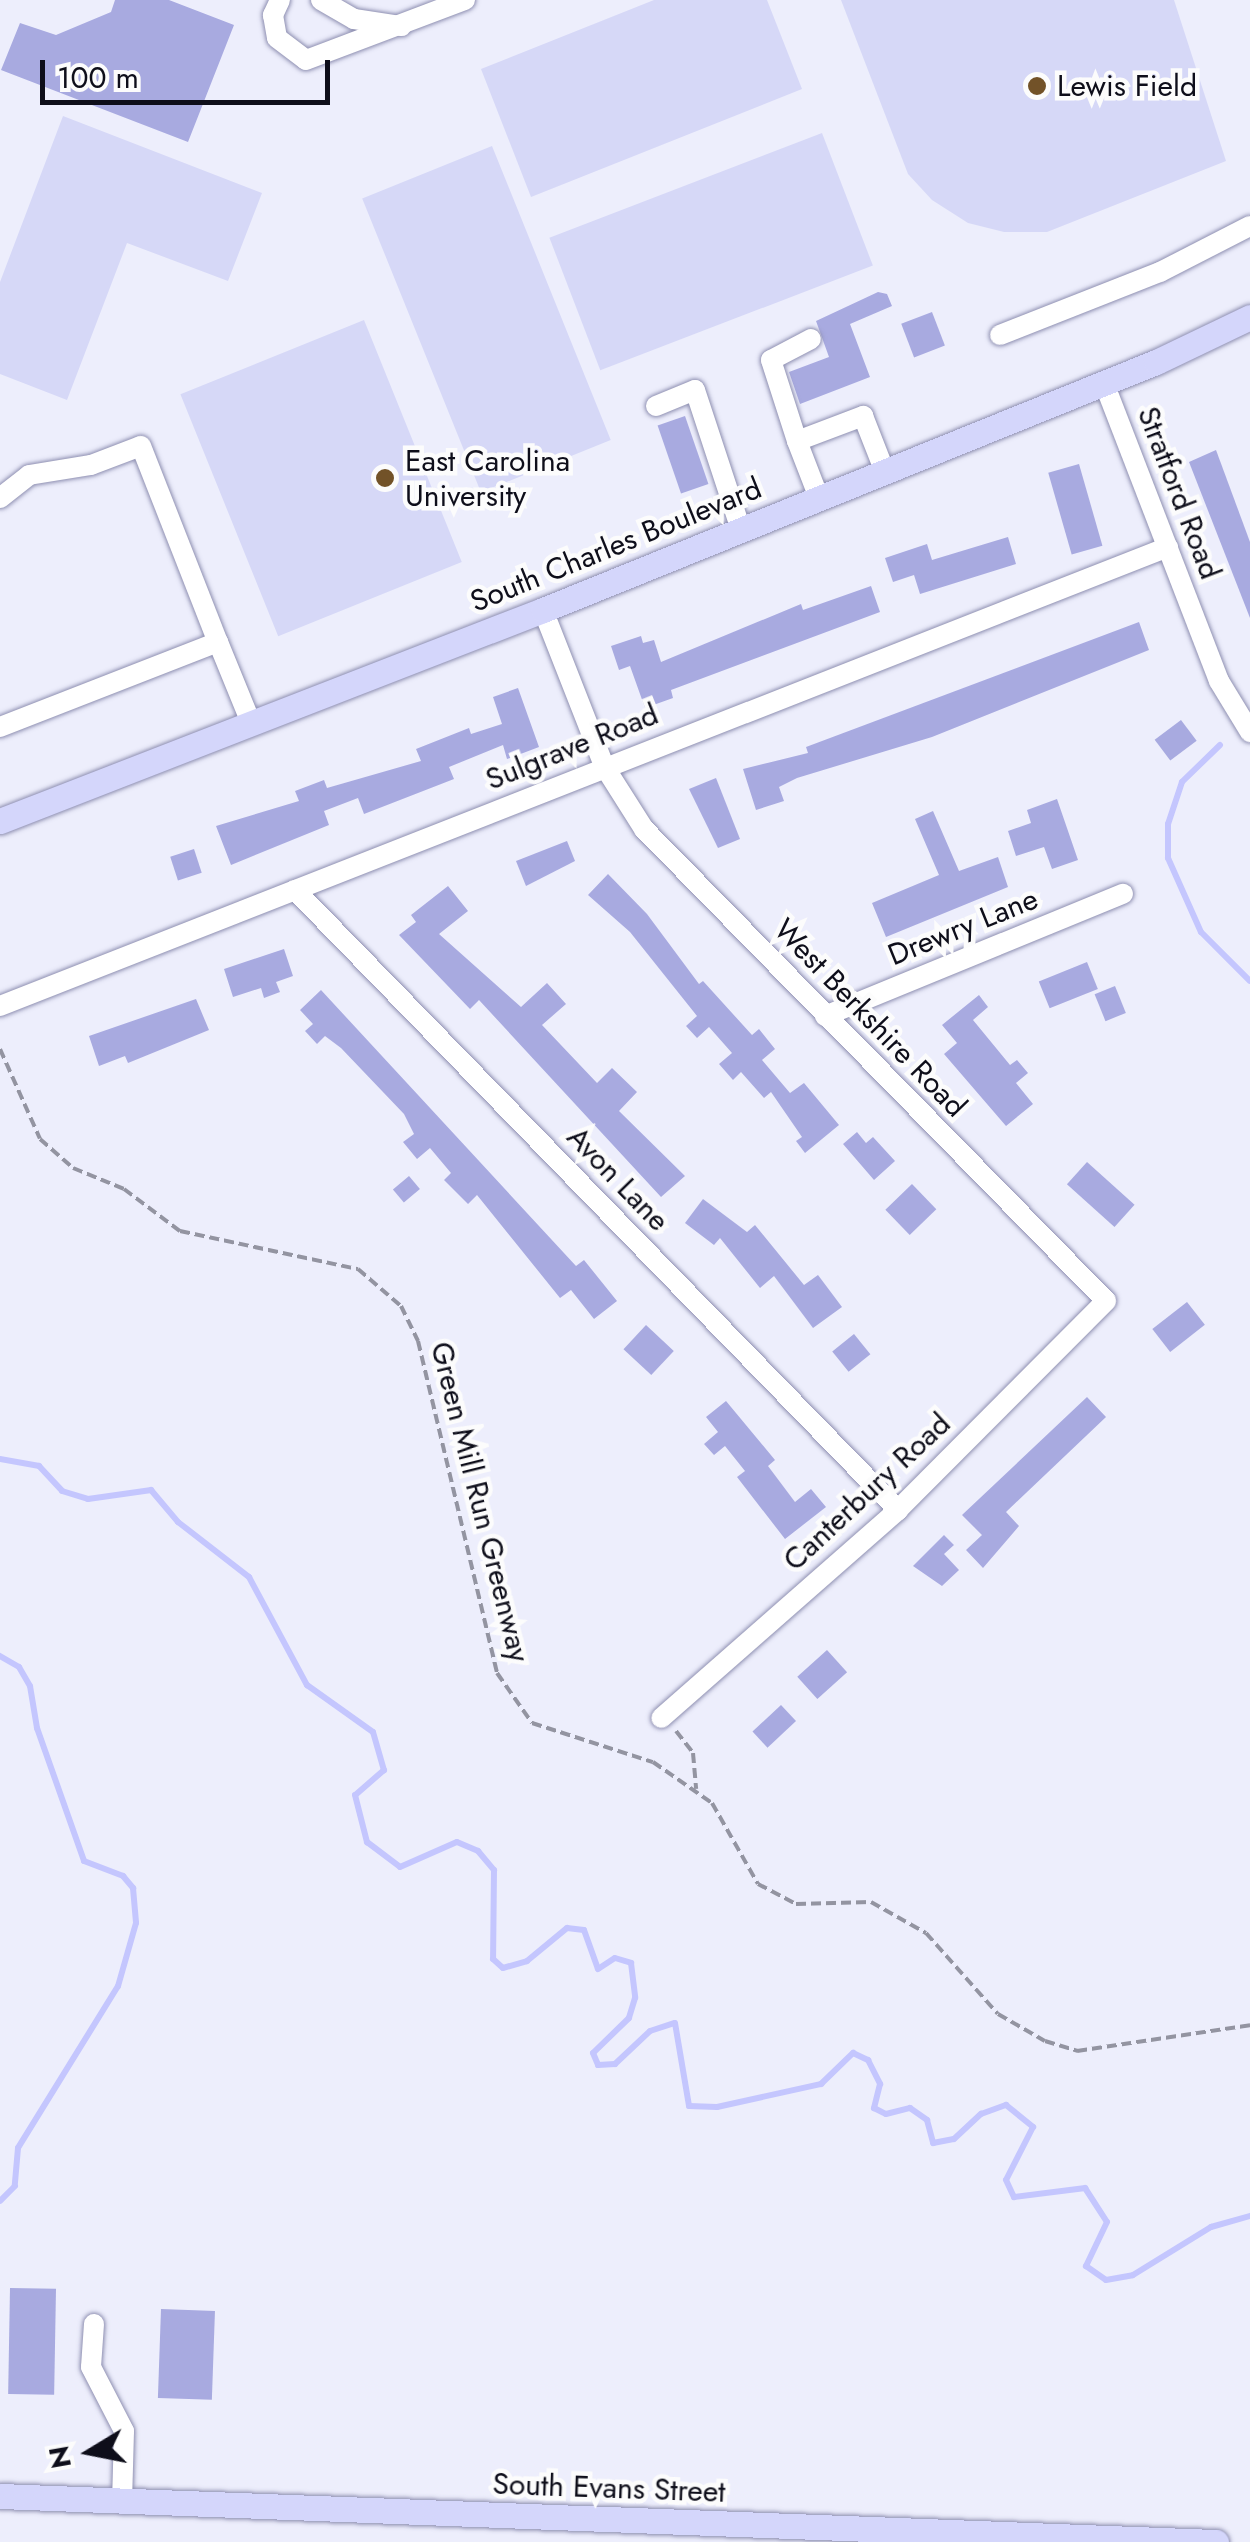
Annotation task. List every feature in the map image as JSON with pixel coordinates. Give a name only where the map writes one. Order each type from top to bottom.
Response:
[{"type":"main road","name":"South Charles Boulevard","points":[[0,821],[543,610],[1104,383],[1250,317]]},
{"type":"main road","name":"South Evans Street","points":[[0,2496],[983,2538],[1216,2542]]},
{"type":"street","points":[[280,0],[272,26],[283,49],[321,59],[464,0]]},
{"type":"street","points":[[322,0],[354,19],[403,26]]},
{"type":"street","points":[[1000,335],[1147,277],[1250,226]]},
{"type":"street","points":[[811,339],[770,360],[819,498]]},
{"type":"street","name":"Stratford Road","points":[[1104,383],[1218,681],[1250,732]]},
{"type":"street","points":[[656,406],[695,390],[741,530]]},
{"type":"street","points":[[797,440],[863,416],[885,472]]},
{"type":"street","points":[[0,498],[29,475],[91,465],[141,446],[251,723]]},
{"type":"street","name":"Sulgrave Road","points":[[0,1006],[1168,547]]},
{"type":"street","name":"West Berkshire Road","points":[[543,610],[604,766],[644,829],[1106,1302]]},
{"type":"street","points":[[0,727],[218,642]]},
{"type":"street","name":"Avon Lane","points":[[295,890],[898,1510]]},
{"type":"street","name":"Drewry Lane","points":[[825,1016],[1123,894]]},
{"type":"street","name":"Canterbury Road","points":[[661,1718],[898,1510],[1106,1302]]},
{"type":"street","points":[[94,2324],[91,2367],[124,2432],[122,2501]]},
{"type":"path","name":"Green Mill Run Greenway","points":[[0,1049],[40,1139],[72,1168],[124,1189],[180,1231],[314,1257],[381,1283],[418,1341],[456,1504],[508,1696],[532,1722],[653,1762],[696,1788],[712,1803],[768,1891],[796,1904],[871,1902],[926,1933],[998,2014],[1034,2035],[1077,2051],[1250,2025]]},
{"type":"path","points":[[661,1718],[686,1739],[698,1768],[696,1788]]},
{"type":"shaded area","points":[[654,0],[767,0],[802,89],[531,197],[481,69]]},
{"type":"shaded area","name":"Lewis Field","points":[[841,0],[1174,0],[1226,161],[1047,232],[1004,232],[968,223],[932,200],[908,174]]},
{"type":"shaded area","points":[[63,116],[262,193],[228,281],[127,243],[67,400],[0,374],[0,282]]},
{"type":"shaded area","points":[[822,133],[873,266],[600,370],[549,238]]},
{"type":"shaded area","points":[[492,146],[611,440],[481,492],[362,198]]},
{"type":"shaded area","points":[[364,320],[462,562],[278,636],[180,394]]},
{"type":"building","points":[[115,0],[169,0],[234,25],[188,142],[1,70],[20,23],[56,35],[111,12]]},
{"type":"building","points":[[878,292],[887,294],[892,306],[850,324],[870,377],[800,404],[789,372],[829,357],[816,321]]},
{"type":"building","points":[[932,312],[945,346],[914,357],[901,324]]},
{"type":"building","points":[[685,416],[708,484],[681,494],[658,425]]},
{"type":"building","points":[[1216,450],[1250,542],[1250,618],[1189,462]]},
{"type":"building","points":[[1079,464],[1102,546],[1072,555],[1048,473]]},
{"type":"building","points":[[1008,537],[1016,564],[920,594],[914,575],[893,582],[885,558],[927,544],[932,560]]},
{"type":"building","points":[[871,586],[880,612],[671,690],[673,698],[645,708],[630,666],[619,670],[611,646],[641,636],[643,643],[654,640],[661,662],[801,604],[803,610]]},
{"type":"building","points":[[1139,622],[1149,650],[932,737],[797,778],[779,787],[784,801],[756,810],[743,769],[808,753],[806,747]]},
{"type":"building","points":[[518,688],[539,747],[507,759],[503,745],[449,767],[454,779],[364,814],[358,798],[324,811],[329,825],[231,865],[216,826],[299,801],[295,791],[324,780],[327,788],[421,761],[416,749],[469,728],[471,734],[502,724],[493,697]]},
{"type":"building","points":[[1181,720],[1197,741],[1170,761],[1155,740]]},
{"type":"building","points":[[716,778],[740,839],[718,848],[689,789]]},
{"type":"building","points":[[1057,799],[1078,860],[1052,869],[1044,847],[1016,856],[1008,831],[1031,823],[1027,810]]},
{"type":"building","points":[[933,811],[959,871],[998,857],[1008,887],[886,937],[872,903],[939,875],[915,819]]},
{"type":"building","points":[[567,841],[575,861],[526,886],[516,861]]},
{"type":"building","points":[[194,849],[202,873],[178,881],[170,857]]},
{"type":"building","points":[[608,874],[647,914],[699,984],[703,981],[752,1035],[759,1029],[775,1049],[762,1060],[790,1093],[804,1083],[839,1125],[805,1153],[796,1141],[802,1137],[771,1092],[764,1098],[741,1072],[733,1080],[719,1064],[732,1053],[709,1027],[697,1038],[686,1026],[697,1016],[630,932],[588,895]]},
{"type":"building","points":[[448,886],[468,911],[439,934],[521,1007],[547,983],[566,1004],[542,1025],[597,1083],[612,1068],[637,1092],[619,1111],[685,1176],[661,1197],[479,1000],[470,1009],[399,935],[416,922],[411,915]]},
{"type":"building","points":[[284,949],[293,976],[276,982],[280,992],[264,998],[261,988],[233,997],[224,969]]},
{"type":"building","points":[[1087,962],[1098,989],[1050,1008],[1039,981]]},
{"type":"building","points":[[1115,986],[1126,1013],[1105,1021],[1095,994]]},
{"type":"building","points":[[321,990],[576,1266],[584,1260],[617,1301],[594,1319],[571,1290],[560,1298],[477,1195],[468,1204],[444,1180],[451,1173],[430,1148],[417,1159],[403,1142],[414,1134],[404,1114],[341,1048],[325,1036],[317,1044],[305,1031],[313,1024],[300,1010]]},
{"type":"building","points":[[979,995],[988,1007],[973,1020],[1010,1065],[1017,1060],[1028,1073],[1016,1083],[1033,1104],[1006,1126],[944,1054],[957,1043],[942,1025]]},
{"type":"building","points":[[196,999],[209,1030],[128,1063],[125,1056],[99,1066],[89,1036]]},
{"type":"building","points":[[857,1132],[866,1143],[873,1137],[895,1161],[874,1180],[843,1144]]},
{"type":"building","points":[[1087,1162],[1135,1205],[1114,1227],[1067,1184]]},
{"type":"building","points":[[409,1176],[420,1189],[404,1203],[393,1189]]},
{"type":"building","points":[[912,1184],[936,1209],[910,1235],[885,1210]]},
{"type":"building","points":[[703,1199],[747,1232],[755,1225],[804,1285],[818,1275],[842,1307],[813,1328],[774,1276],[760,1288],[720,1238],[714,1245],[685,1223]]},
{"type":"building","points":[[1187,1302],[1205,1325],[1170,1352],[1152,1329]]},
{"type":"building","points":[[646,1325],[674,1351],[651,1375],[623,1349]]},
{"type":"building","points":[[854,1334],[870,1354],[849,1372],[832,1352]]},
{"type":"building","points":[[1087,1397],[1106,1417],[1006,1512],[1019,1526],[983,1568],[966,1550],[982,1535],[962,1515]]},
{"type":"building","points":[[726,1401],[775,1460],[768,1466],[795,1502],[811,1489],[826,1507],[785,1539],[737,1477],[745,1471],[725,1446],[714,1455],[704,1444],[718,1432],[706,1417]]},
{"type":"building","points":[[944,1535],[954,1545],[944,1554],[959,1570],[942,1586],[913,1566]]},
{"type":"building","points":[[827,1650],[847,1672],[817,1699],[797,1677]]},
{"type":"building","points":[[781,1705],[796,1721],[767,1748],[752,1732]]},
{"type":"building","points":[[10,2288],[56,2289],[54,2395],[8,2394]]},
{"type":"building","points":[[161,2309],[215,2311],[212,2400],[158,2398]]},
{"type":"waterway","points":[[1220,745],[1182,782],[1168,824],[1168,858],[1201,932],[1250,981]]},
{"type":"waterway","points":[[0,1459],[39,1466],[62,1491],[88,1499],[151,1490],[178,1522],[249,1577],[307,1685],[373,1732],[384,1770],[355,1795],[367,1842],[400,1867],[457,1842],[478,1851],[494,1870],[493,1959],[503,1968],[527,1961],[567,1928],[584,1930],[598,1969],[615,1958],[631,1963],[635,1998],[629,2018],[593,2053],[598,2065],[615,2064],[650,2031],[675,2023],[689,2106],[717,2107],[821,2084],[853,2053],[868,2060],[880,2084],[874,2108],[886,2114],[910,2108],[927,2120],[933,2143],[954,2139],[981,2114],[1006,2105],[1033,2127],[1006,2180],[1014,2197],[1085,2188],[1107,2222],[1086,2266],[1106,2280],[1133,2275],[1211,2227],[1250,2216]]},
{"type":"waterway","points":[[0,1656],[19,1667],[30,1686],[37,1728],[84,1861],[123,1876],[133,1888],[136,1923],[118,1986],[18,2148],[15,2186],[0,2201]]},
{"type":"place","name":"Lewis Field","points":[[1037,86]]},
{"type":"place","name":"East Carolina University","points":[[385,478]]}]
